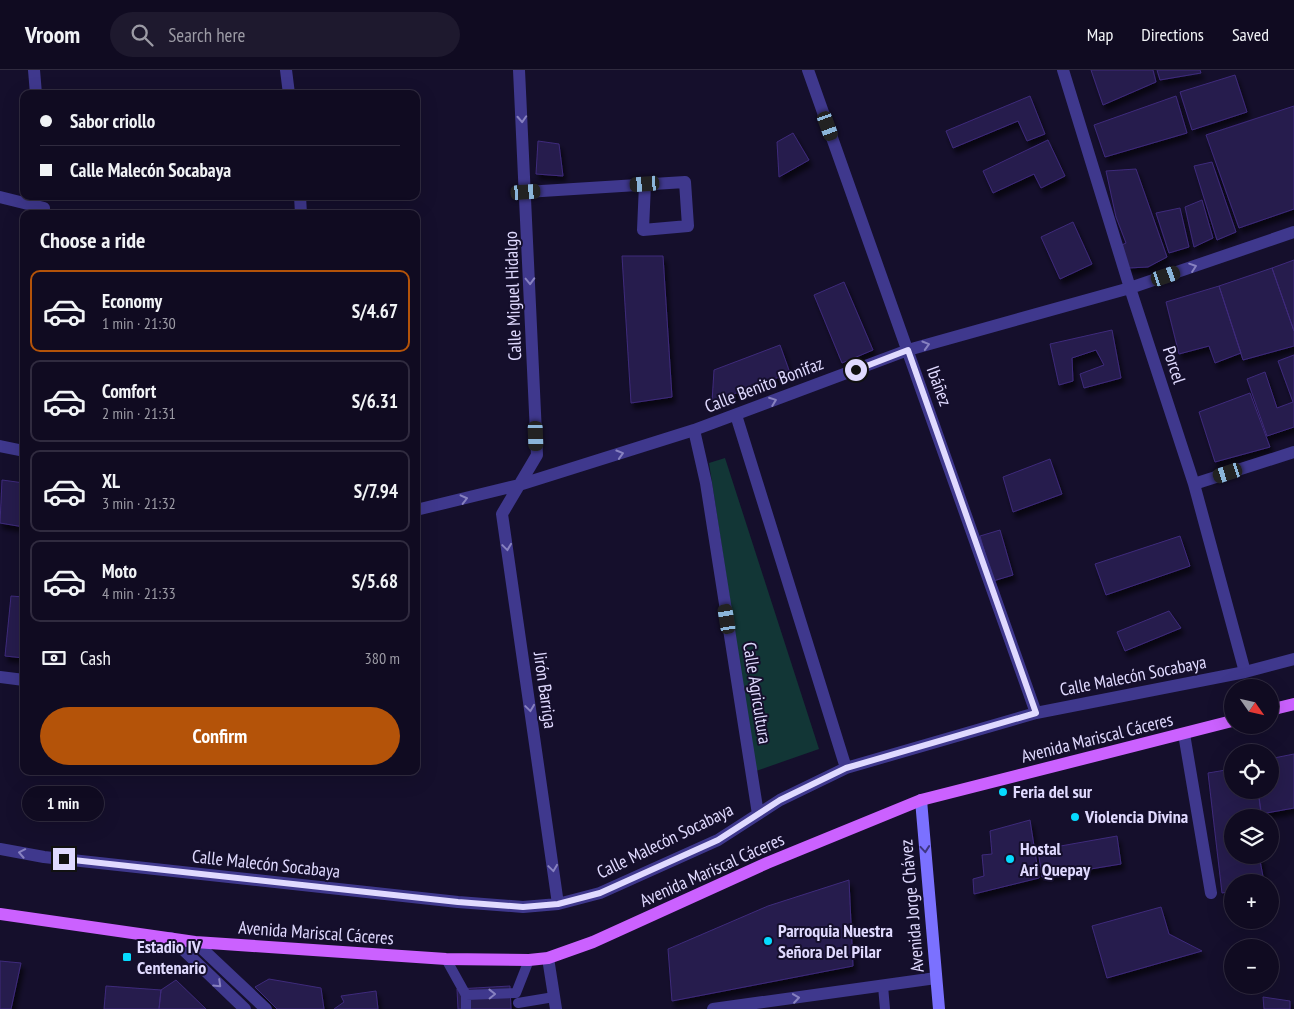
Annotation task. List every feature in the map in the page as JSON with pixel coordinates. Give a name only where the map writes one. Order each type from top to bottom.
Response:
[{"type":"main road","points":[[1279,708],[1294,704]]},
{"type":"main road","name":"Avenida Mariscal Cáceres","points":[[195,942],[446,959],[529,960],[548,958],[594,942],[767,863],[921,800],[1224,723]]},
{"type":"main road","name":"Avenida Jorge Chávez","points":[[921,800],[939,1009]]},
{"type":"main road","points":[[0,914],[195,942]]},
{"type":"street","points":[[34,70],[36,90]]},
{"type":"street","points":[[286,70],[288,90]]},
{"type":"street","name":"Calle Miguel Hidalgo","points":[[519,70],[537,455],[519,485]]},
{"type":"street","name":"Ibáñez","points":[[808,70],[1036,713]]},
{"type":"street","name":"Porcel","points":[[1063,70],[1130,288],[1194,484],[1246,672]]},
{"type":"street","points":[[526,192],[645,184],[685,182],[688,226],[643,230],[645,184]]},
{"type":"street","points":[[0,197],[44,206]]},
{"type":"street","name":"Calle Benito Bonifaz","points":[[420,509],[519,485],[694,430],[908,350],[1130,288],[1294,232]]},
{"type":"street","points":[[736,415],[846,768]]},
{"type":"street","name":"Calle Agricultura","points":[[694,430],[706,483],[758,814]]},
{"type":"street","points":[[0,446],[20,451]]},
{"type":"street","points":[[1194,484],[1294,452]]},
{"type":"street","name":"Jirón Barriga","points":[[519,485],[502,514],[558,904]]},
{"type":"street","name":"Calle Malecón Socabaya","points":[[0,849],[44,857],[458,902],[523,907],[558,904],[600,893],[718,840],[780,800],[846,768],[1036,713],[1246,672],[1294,659]]},
{"type":"street","points":[[0,677],[20,680]]},
{"type":"street","points":[[1184,734],[1211,893]]},
{"type":"street","points":[[170,938],[245,1009]]},
{"type":"street","points":[[195,942],[266,1009]]},
{"type":"street","points":[[548,958],[555,1003]]},
{"type":"street","points":[[713,1009],[936,978]]},
{"type":"lane","points":[[446,959],[466,994],[466,1009]]},
{"type":"lane","points":[[518,1002],[529,960]]},
{"type":"lane","points":[[882,986],[886,1009]]},
{"type":"lane","points":[[466,994],[518,1002],[555,1003]]},
{"type":"green space","points":[[725,458],[819,749],[756,771],[709,463]]},
{"type":"building","points":[[1091,70],[1153,70],[1156,82],[1103,105]]},
{"type":"building","points":[[1157,70],[1200,70],[1201,73],[1160,80]]},
{"type":"building","points":[[1235,75],[1247,112],[1192,130],[1180,92]]},
{"type":"building","points":[[1030,96],[1045,134],[1027,141],[1018,121],[953,148],[946,131]]},
{"type":"building","points":[[1176,96],[1187,133],[1105,157],[1094,125]]},
{"type":"building","points":[[1294,106],[1294,209],[1239,228],[1206,135]]},
{"type":"building","points":[[793,133],[809,160],[779,177],[777,142]]},
{"type":"building","points":[[1048,140],[1065,176],[1041,188],[1034,174],[993,193],[983,171]]},
{"type":"building","points":[[538,141],[559,144],[563,176],[536,174]]},
{"type":"building","points":[[1212,162],[1236,232],[1217,240],[1194,166]]},
{"type":"building","points":[[1136,169],[1167,257],[1148,267],[1128,268],[1122,245],[1126,243],[1116,217],[1106,171]]},
{"type":"building","points":[[1202,200],[1213,238],[1194,247],[1185,207]]},
{"type":"building","points":[[1180,208],[1189,247],[1169,253],[1156,213]]},
{"type":"building","points":[[1073,222],[1092,264],[1060,279],[1041,237]]},
{"type":"building","points":[[622,256],[663,256],[672,397],[631,403]]},
{"type":"building","points":[[1294,260],[1294,331],[1272,268]]},
{"type":"building","points":[[1272,268],[1294,331],[1294,346],[1243,360],[1219,286]]},
{"type":"building","points":[[844,282],[873,350],[842,363],[814,295]]},
{"type":"building","points":[[1219,286],[1241,353],[1215,363],[1209,346],[1179,354],[1166,302]]},
{"type":"building","points":[[1112,330],[1121,378],[1084,388],[1080,374],[1104,365],[1096,350],[1072,358],[1073,381],[1059,385],[1050,344]]},
{"type":"building","points":[[780,345],[790,373],[712,402],[714,370]]},
{"type":"building","points":[[1294,355],[1294,427],[1267,436],[1247,379],[1265,372],[1277,408],[1293,402],[1278,361]]},
{"type":"building","points":[[1250,393],[1270,447],[1215,462],[1199,412]]},
{"type":"building","points":[[1050,459],[1062,494],[1013,512],[1003,477]]},
{"type":"building","points":[[2,480],[20,482],[20,526],[0,523]]},
{"type":"building","points":[[1000,530],[1013,575],[993,581],[980,536]]},
{"type":"building","points":[[1180,536],[1190,566],[1106,595],[1095,564]]},
{"type":"building","points":[[11,596],[20,597],[20,658],[5,656]]},
{"type":"building","points":[[1169,611],[1181,628],[1125,651],[1117,632]]},
{"type":"building","points":[[1294,754],[1294,808],[1279,811],[1279,809],[1260,809],[1259,799],[1279,799],[1279,757]]},
{"type":"building","points":[[1224,770],[1224,799],[1259,799],[1261,809],[1224,809],[1224,864],[1261,864],[1263,874],[1224,874],[1224,893],[1222,893],[1208,773]]},
{"type":"building","points":[[1030,820],[1039,878],[974,894],[973,879],[984,876],[982,855],[992,854],[990,831]]},
{"type":"building","points":[[1117,836],[1121,864],[1042,877],[1038,850]]},
{"type":"building","name":"Parroquia Nuestra Señora Del Pilar","points":[[849,880],[853,966],[672,1001],[668,949],[768,906]]},
{"type":"building","points":[[1161,907],[1169,934],[1202,951],[1107,978],[1092,926]]},
{"type":"building","points":[[0,961],[21,963],[11,1009],[0,1009]]},
{"type":"building","points":[[269,979],[321,988],[324,1009],[277,1009],[255,987]]},
{"type":"building","points":[[176,980],[206,1009],[159,1009],[161,990]]},
{"type":"building","points":[[106,986],[161,990],[159,1009],[104,1009]]},
{"type":"building","points":[[510,986],[511,1009],[458,1009],[457,989]]},
{"type":"building","points":[[376,991],[378,1009],[334,1009],[344,1002],[341,996]]},
{"type":"building","points":[[1263,997],[1290,1001],[1290,1009],[1264,1009]]},
{"type":"place","name":"Feria del sur","points":[[1003,792]]},
{"type":"place","name":"Violencia Divina","points":[[1075,817]]},
{"type":"place","name":"Hostal Ari Quepay","points":[[1010,859]]},
{"type":"place","name":"Parroquia Nuestra Señora Del Pilar","points":[[768,941]]},
{"type":"place","name":"Estadio IV Centenario","points":[[127,957]]},
{"type":"route","points":[[64,859],[458,902],[523,907],[558,904],[600,893],[718,840],[780,800],[846,768],[1036,713],[908,350],[856,370]]}]
